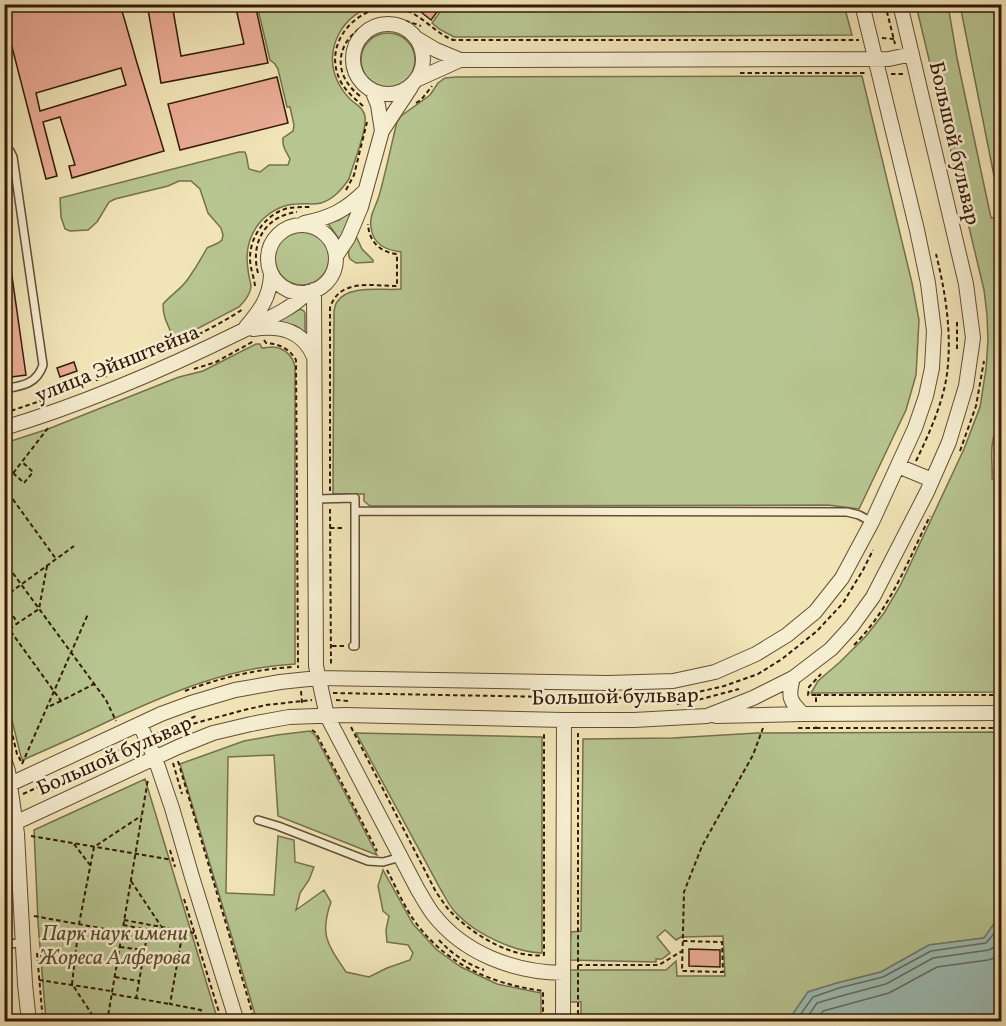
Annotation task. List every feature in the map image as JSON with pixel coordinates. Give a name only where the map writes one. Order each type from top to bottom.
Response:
[{"type":"street","name":"Большой бульвар","points":[[7,786],[25,770],[119,726],[140,724],[161,714],[235,690],[300,680],[317,672],[344,678],[608,683],[673,681],[715,672],[756,654],[787,635],[815,612],[842,578],[904,469],[932,368],[934,331],[928,283],[919,241],[869,63],[862,4]]},
{"type":"street","name":"Большой бульвар","points":[[10,825],[138,765],[157,764],[213,733],[251,723],[289,717],[310,720],[347,709],[564,720],[707,716],[753,698],[793,678],[831,649],[852,626],[873,597],[932,480],[949,442],[966,386],[973,338],[966,284],[900,4]]},
{"type":"street","points":[[382,131],[378,105],[368,95],[357,76],[353,56],[361,37],[369,30],[388,24],[421,33],[436,50],[460,60],[869,63],[889,59],[895,62],[912,54]]},
{"type":"street","points":[[336,256],[361,207],[382,131],[422,69],[421,33]]},
{"type":"street","points":[[368,95],[393,94],[403,91],[415,82],[460,60]]},
{"type":"street","points":[[238,326],[261,309],[268,296],[271,284],[266,278],[268,250],[276,235],[302,218],[323,218],[338,213],[348,207],[366,189]]},
{"type":"street","points":[[266,278],[283,288],[300,293],[322,286],[332,274],[336,256],[330,240],[302,218]]},
{"type":"street","points":[[311,291],[315,358],[317,696],[418,890],[434,915],[458,938],[484,955],[515,967],[544,972],[568,967]]},
{"type":"street","name":"улица Эйнштейна","points":[[4,429],[48,415],[212,347],[238,326],[297,303],[311,291]]},
{"type":"street","points":[[238,326],[279,328],[291,331],[309,345],[315,358]]},
{"type":"street","points":[[904,469],[932,480]]},
{"type":"street","points":[[793,678],[790,697],[792,704],[803,714]]},
{"type":"street","points":[[707,716],[1002,713]]},
{"type":"street","points":[[563,1022],[568,967],[564,720]]},
{"type":"street","points":[[140,724],[157,764],[237,1022]]},
{"type":"street","points":[[4,759],[29,1022]]},
{"type":"lane","points":[[4,149],[13,157],[43,364],[39,374],[27,384],[4,389]]},
{"type":"lane","points":[[316,499],[355,498],[354,646]]},
{"type":"lane","points":[[355,511],[847,512],[872,522]]},
{"type":"lane","points":[[258,820],[368,861],[383,862],[401,857]]},
{"type":"lane","points":[[4,944],[23,943]]},
{"type":"path","points":[[885,4],[894,38],[893,74]]},
{"type":"path","points":[[366,108],[349,93],[339,78],[336,63],[337,51],[342,36],[350,24],[360,15],[376,9],[397,8],[412,13],[446,38],[453,40],[858,40]]},
{"type":"path","points":[[356,26],[363,19],[378,13]]},
{"type":"path","points":[[408,17],[421,33]]},
{"type":"path","points":[[351,30],[341,54],[344,73],[358,94],[368,95]]},
{"type":"path","points":[[879,38],[901,39]]},
{"type":"path","points":[[895,62],[903,74]]},
{"type":"path","points":[[867,78],[869,63]]},
{"type":"path","points":[[736,73],[866,73]]},
{"type":"path","points":[[888,74],[912,74]]},
{"type":"path","points":[[413,105],[421,100],[435,82]]},
{"type":"path","points":[[345,192],[354,175],[368,117]]},
{"type":"path","points":[[255,293],[250,258],[253,240],[258,231],[269,218],[284,210],[314,207]]},
{"type":"path","points":[[266,278],[255,256],[258,239],[268,225],[278,218],[295,212],[302,218]]},
{"type":"path","points":[[332,666],[330,308],[337,294],[345,288],[397,286],[397,254],[378,248],[370,234],[368,221]]},
{"type":"path","points":[[904,469],[935,416],[948,366],[947,310],[934,245]]},
{"type":"path","points":[[4,413],[82,386],[153,357],[246,308]]},
{"type":"path","points":[[956,313],[957,354]]},
{"type":"path","points":[[159,358],[238,326]]},
{"type":"path","points":[[263,338],[266,343],[288,350],[296,360],[300,680],[302,702],[310,720]]},
{"type":"path","points":[[187,371],[216,362],[257,340]]},
{"type":"path","points":[[52,424],[4,486],[57,559]]},
{"type":"path","points":[[13,473],[24,483],[33,472],[22,462]]},
{"type":"path","points":[[330,528],[353,528]]},
{"type":"path","points":[[4,597],[74,546]]},
{"type":"path","points":[[19,796],[129,745],[244,710],[266,705],[302,702],[317,696],[344,693],[658,697],[694,693],[724,686],[758,674],[804,643],[843,603],[873,549]]},
{"type":"path","points":[[5,563],[106,700],[138,765]]},
{"type":"path","points":[[47,566],[39,609],[9,629],[61,701]]},
{"type":"path","points":[[4,604],[18,623]]},
{"type":"path","points":[[25,770],[54,692],[88,614]]},
{"type":"path","points":[[331,646],[337,646]]},
{"type":"path","points":[[300,680],[332,666],[344,666],[344,700],[347,709],[384,794],[436,892],[453,915],[480,936],[506,948],[540,956],[544,955],[544,732]]},
{"type":"path","points":[[177,694],[231,676],[275,668],[300,680],[317,696]]},
{"type":"path","points":[[608,683],[608,720]]},
{"type":"path","points":[[48,707],[94,684]]},
{"type":"path","points":[[669,705],[722,695],[740,688]]},
{"type":"path","points":[[308,700],[317,696],[344,700]]},
{"type":"path","points":[[4,699],[17,754],[34,790]]},
{"type":"path","points":[[308,700],[310,720]]},
{"type":"path","points":[[344,700],[347,709]]},
{"type":"path","points":[[48,792],[132,751],[168,728],[203,712]]},
{"type":"path","points":[[161,714],[178,754],[208,865],[255,1022]]},
{"type":"path","points":[[111,723],[119,726]]},
{"type":"path","points":[[682,941],[722,942],[723,972],[682,971],[682,941],[684,892],[702,846],[753,755],[763,728]]},
{"type":"path","points":[[816,728],[1002,728]]},
{"type":"path","points":[[578,733],[568,967],[578,1022]]},
{"type":"path","points":[[107,1022],[148,775],[157,764],[178,754]]},
{"type":"path","points":[[25,770],[32,759]]},
{"type":"path","points":[[97,1022],[72,984],[79,924],[90,865],[94,847],[141,816]]},
{"type":"path","points":[[31,828],[31,837],[172,860]]},
{"type":"path","points":[[74,844],[90,865]]},
{"type":"path","points":[[131,881],[162,927]]},
{"type":"path","points":[[34,916],[122,932]]},
{"type":"path","points":[[124,920],[194,933]]},
{"type":"path","points":[[123,925],[182,936],[170,1004]]},
{"type":"path","points":[[136,999],[148,930]]},
{"type":"path","points":[[120,946],[144,950]]},
{"type":"path","points":[[37,948],[43,1022]]},
{"type":"path","points":[[568,967],[659,966],[682,950]]},
{"type":"path","points":[[4,951],[11,1022]]},
{"type":"path","points":[[114,977],[139,981]]},
{"type":"path","points":[[39,980],[72,984],[136,999],[201,1010],[199,1022]]},
{"type":"green space","points":[[257,5],[383,5],[364,10],[354,16],[345,24],[334,45],[333,68],[337,80],[365,116],[362,139],[349,179],[334,196],[318,204],[293,204],[283,207],[269,214],[257,226],[248,250],[250,290],[241,305],[174,341],[165,319],[163,304],[186,282],[207,248],[220,242],[223,235],[221,228],[208,213],[200,189],[191,181],[179,181],[168,186],[115,199],[109,202],[97,222],[88,230],[65,229],[61,217],[60,198],[239,152],[245,152],[249,169],[260,172],[269,165],[288,165],[290,159],[283,138],[293,131],[294,125],[278,69],[270,60]]},
{"type":"green space","points":[[392,5],[416,5],[413,9]]},
{"type":"green space","points":[[430,5],[844,5],[852,35],[454,37],[432,23],[440,12]]},
{"type":"green space","points":[[916,5],[948,5],[991,218],[1001,217],[1001,406],[993,440],[992,479],[1002,483],[1001,692],[811,693],[818,681],[866,636],[884,613],[900,586],[964,449],[980,407],[986,369],[988,340],[984,290]]},
{"type":"green space","points":[[960,5],[1001,5],[1001,211]]},
{"type":"green space","points":[[388,33],[398,35],[407,41],[413,50],[415,60],[413,70],[407,79],[398,85],[388,87],[378,85],[369,79],[363,70],[361,60],[363,50],[369,41],[378,35]]},
{"type":"green space","points":[[862,76],[919,320],[916,375],[906,410],[859,509],[828,505],[370,506],[364,501],[364,494],[333,494],[335,306],[342,296],[349,293],[401,289],[401,252],[385,248],[377,242],[372,233],[371,219],[382,187],[397,122],[401,116],[430,95],[438,83],[445,78],[456,77]]},
{"type":"green space","points":[[354,209],[343,240],[339,239],[329,223],[339,220]]},
{"type":"green space","points":[[302,231],[321,239],[329,258],[321,277],[302,285],[283,277],[275,258],[283,239]]},
{"type":"green space","points":[[355,237],[373,262],[356,263],[350,259],[349,251]]},
{"type":"green space","points":[[300,309],[305,314],[305,334],[278,322],[278,320]]},
{"type":"green space","points":[[260,344],[262,348],[276,347],[284,350],[295,367],[295,664],[247,670],[200,683],[155,700],[23,760],[4,688],[5,443],[48,429],[179,377],[203,371]]},
{"type":"green space","points":[[310,731],[315,735],[377,855],[278,816],[274,755],[228,757],[226,893],[274,895],[278,836],[294,840],[295,862],[314,867],[300,893],[296,910],[324,890],[331,902],[326,923],[330,947],[346,972],[369,977],[410,960],[413,953],[408,945],[387,942],[386,930],[389,916],[383,911],[378,886],[383,870],[413,924],[437,950],[461,967],[497,984],[541,993],[541,1021],[257,1021],[180,764],[244,741]]},
{"type":"green space","points":[[1001,732],[1001,914],[984,938],[929,945],[881,972],[808,992],[788,1021],[581,1021],[581,1002],[570,1002],[570,970],[666,970],[676,961],[677,976],[725,976],[723,936],[681,937],[676,940],[665,930],[657,937],[670,953],[662,959],[656,959],[656,962],[569,960],[571,932],[581,931],[583,739],[673,738],[757,733]]},
{"type":"green space","points":[[356,733],[542,737],[542,953],[531,952],[496,941],[474,928],[455,912]]},
{"type":"green space","name":"Парк наук имени Жореса Алферова","points":[[145,779],[218,1021],[46,1021],[34,830]]},
{"type":"water","points":[[1001,914],[1001,1021],[788,1021],[808,992],[881,972],[929,945],[984,938]]},
{"type":"building","points":[[18,4],[90,4],[91,11],[120,4],[164,151],[72,178],[69,166],[75,165],[60,117],[43,122],[57,176],[46,179],[4,16],[4,8]],"holes":[[[121,68],[126,85],[40,111],[36,93]]]},
{"type":"building","points":[[147,4],[172,4],[181,56],[244,44],[235,4],[255,4],[268,63],[161,83]]},
{"type":"building","points":[[411,4],[427,4],[437,12],[431,20]]},
{"type":"building","points":[[277,77],[288,123],[180,150],[168,104]]},
{"type":"building","points":[[4,262],[10,262],[26,375],[4,378]]},
{"type":"building","points":[[74,362],[77,371],[60,377],[57,368]]},
{"type":"building","points":[[689,949],[720,950],[720,967],[689,966]]}]
